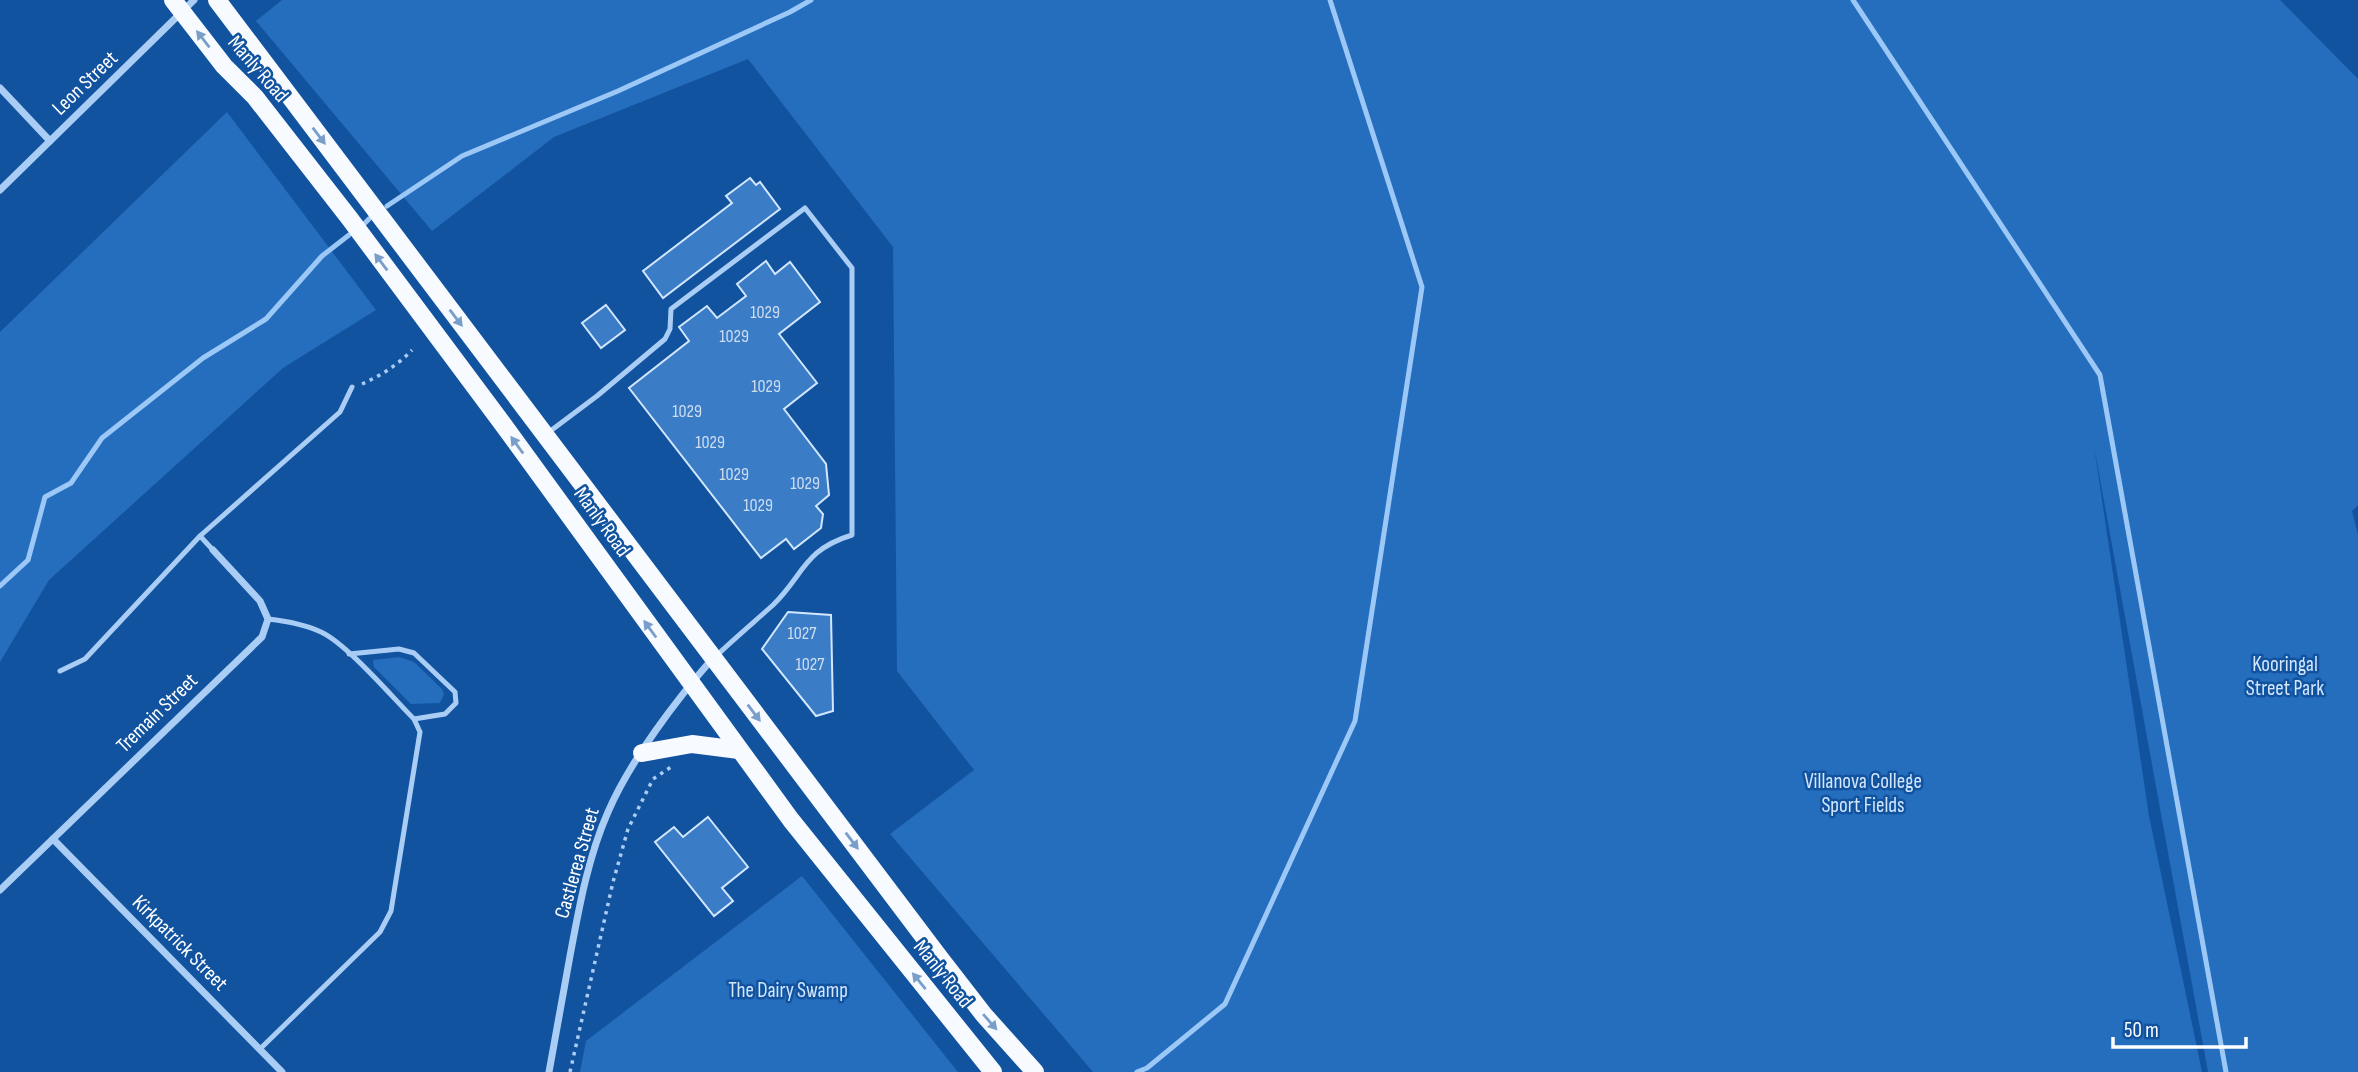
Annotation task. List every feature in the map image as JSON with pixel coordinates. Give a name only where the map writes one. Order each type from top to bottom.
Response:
[{"type":"main road","name":"Manly Road","points":[[217,0],[954,976],[984,1015],[1035,1072]]},
{"type":"main road","name":"Manly Road","points":[[183,4],[224,66],[255,97],[502,423],[690,684],[821,859],[993,1072]]},
{"type":"main road","points":[[642,753],[692,744],[739,750]]},
{"type":"street","name":"Leon Street","points":[[0,190],[183,4]]},
{"type":"street","points":[[0,88],[50,141]]},
{"type":"street","points":[[213,550],[260,601],[268,619]]},
{"type":"street","name":"Tremain Street","points":[[0,890],[261,637],[268,619]]},
{"type":"street","name":"Castlerea Street","points":[[549,1072],[591,858],[611,804],[642,753],[690,684],[714,658]]},
{"type":"street","name":"Kirkpatrick Street","points":[[53,839],[282,1072]]},
{"type":"lane","points":[[544,435],[597,396],[665,339],[670,329],[671,309],[805,208],[852,268],[852,535],[836,540],[815,553],[775,603],[714,658]]},
{"type":"lane","points":[[60,671],[85,659],[200,536],[340,412],[352,387]]},
{"type":"lane","points":[[200,536],[213,550]]},
{"type":"lane","points":[[260,1049],[380,932],[391,911],[420,733],[414,719],[349,653],[324,633],[296,623],[268,619]]},
{"type":"lane","points":[[349,653],[399,649],[414,653],[454,692],[456,703],[445,714],[414,719]]},
{"type":"path","points":[[352,387],[376,378],[403,360],[412,350]]},
{"type":"path","points":[[570,1072],[613,882],[628,829],[653,779],[676,764]]},
{"type":"green space","points":[[282,0],[2280,0],[2358,79],[2358,505],[2352,511],[2358,535],[2358,1072],[2208,1072],[2094,446],[2149,816],[2202,1072],[1093,1072],[890,834],[974,770],[897,671],[893,247],[748,59],[554,137],[432,231],[256,21]]},
{"type":"green space","points":[[227,112],[376,310],[283,368],[49,580],[0,662],[0,332]]},
{"type":"green space","points":[[399,657],[414,662],[442,689],[444,694],[440,703],[411,704],[374,667],[373,660]]},
{"type":"green space","name":"The Dairy Swamp","points":[[802,876],[958,1072],[580,1072],[586,1041]]},
{"type":"building","points":[[750,178],[756,185],[760,182],[780,209],[663,298],[643,271],[732,203],[726,196]]},
{"type":"building","points":[[766,261],[775,274],[790,262],[820,302],[779,334],[817,383],[784,409],[826,464],[829,495],[816,506],[823,514],[821,528],[794,549],[786,539],[761,558],[629,388],[689,341],[679,327],[707,306],[717,318],[746,296],[737,284]]},
{"type":"building","points":[[606,305],[625,330],[601,348],[582,323]]},
{"type":"building","points":[[788,612],[831,615],[833,711],[816,716],[762,649]]},
{"type":"building","points":[[708,817],[748,867],[722,888],[733,901],[714,916],[655,842],[674,827],[683,837]]},
{"type":"waterway","points":[[387,206],[462,156],[618,91],[811,0]]},
{"type":"waterway","points":[[1137,1072],[1147,1068],[1225,1004],[1355,721],[1422,287],[1330,0]]},
{"type":"waterway","points":[[1853,0],[2100,375],[2226,1072]]},
{"type":"waterway","points":[[365,223],[369,219]]},
{"type":"waterway","points":[[0,586],[28,560],[45,497],[71,483],[102,438],[203,358],[266,319],[322,256],[349,235]]},
{"type":"park label","name":"Kooringal Street Park","points":[[2285,676]]},
{"type":"park label","name":"Villanova College Sport Fields","points":[[1863,793]]}]
